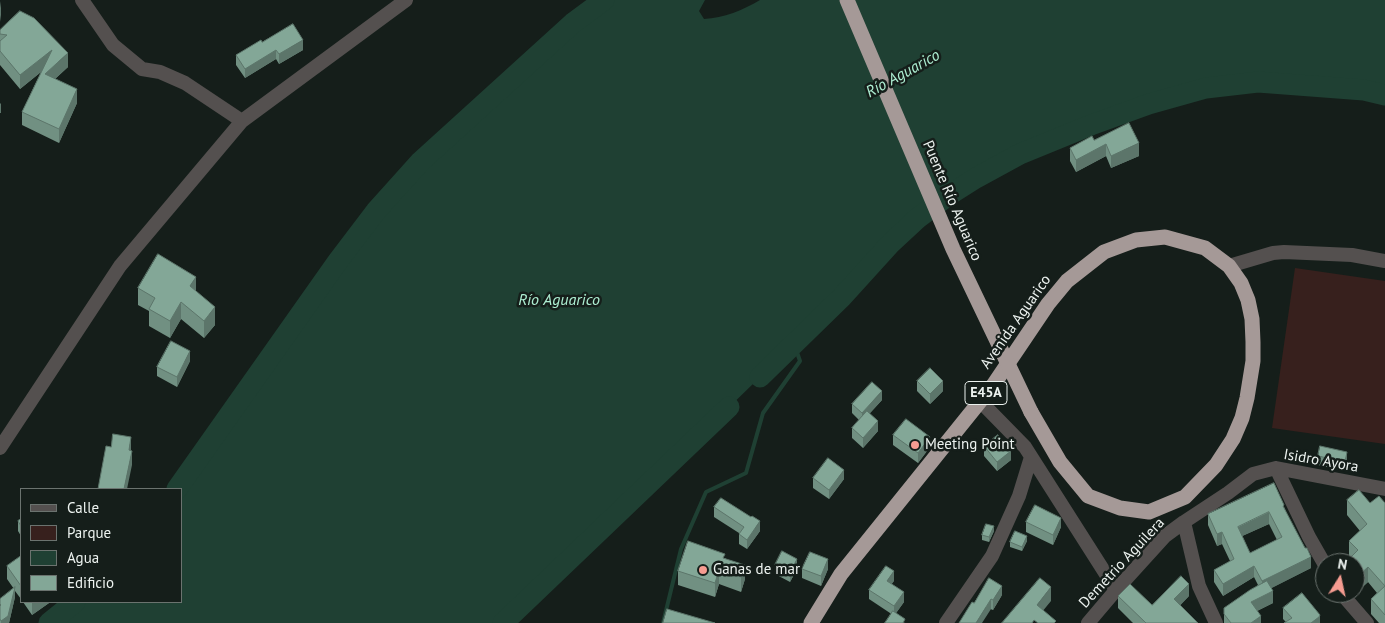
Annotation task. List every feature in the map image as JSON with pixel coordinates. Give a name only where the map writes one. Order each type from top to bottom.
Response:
[{"type":"highway","name":"Puente Río Aguarico","points":[[848,0],[953,249],[1031,412],[1060,462],[1088,496],[1120,508],[1149,512],[1185,497],[1216,464],[1233,439],[1242,418],[1247,398],[1254,342],[1248,300],[1241,283],[1230,266]]},
{"type":"highway","name":"Avenida Aguarico","points":[[811,623],[841,574],[994,384],[1048,304],[1067,281],[1104,252],[1136,240],[1165,237],[1205,248],[1230,266]]},
{"type":"street","points":[[82,0],[113,45],[142,69],[160,72],[185,83],[242,121]]},
{"type":"street","points":[[0,448],[120,266],[242,121],[406,0]]},
{"type":"street","points":[[1230,266],[1273,253],[1284,252],[1352,255],[1385,261]]},
{"type":"street","points":[[980,401],[1024,447],[1116,590]]},
{"type":"street","points":[[946,623],[992,556],[1020,496],[1031,457]]},
{"type":"street","points":[[1276,468],[1318,553]]},
{"type":"street","name":"Isidro Ayora","points":[[1228,493],[1253,474],[1276,468],[1385,489]]},
{"type":"street","name":"Demetrio Aguilera","points":[[1088,623],[1165,536],[1228,493]]},
{"type":"street","points":[[1184,522],[1199,586],[1216,623]]},
{"type":"street","points":[[1350,603],[1367,623]]},
{"type":"green space","points":[[1295,268],[1385,281],[1385,444],[1272,428]]},
{"type":"water","name":"Río Aguarico","points":[[604,0],[705,0],[699,11],[704,19],[733,13],[760,0],[1385,0],[1385,95],[1364,90],[1258,82],[1206,88],[1149,104],[1091,125],[1020,154],[976,178],[918,218],[891,243],[842,297],[680,455],[503,623],[49,623],[74,603],[182,603],[182,488],[178,488],[338,261],[376,211],[420,162],[573,23]]},
{"type":"building","points":[[20,11],[34,18],[68,53],[45,74],[77,89],[59,129],[22,112],[52,50],[20,75],[0,51],[0,41],[7,35],[0,34],[0,30]]},
{"type":"building","points":[[293,24],[303,40],[279,54],[276,50],[245,69],[236,55]]},
{"type":"building","points":[[1129,123],[1139,143],[1111,156],[1106,144],[1076,160],[1070,148],[1092,136],[1094,140]]},
{"type":"building","points":[[158,254],[196,277],[190,286],[215,307],[204,321],[181,302],[170,321],[149,309],[155,298],[138,288]]},
{"type":"building","points":[[171,341],[190,351],[177,377],[157,367]]},
{"type":"building","points":[[930,368],[943,381],[930,394],[917,381]]},
{"type":"building","points":[[872,382],[882,391],[862,413],[852,404]]},
{"type":"building","points":[[867,411],[878,421],[863,438],[852,428]]},
{"type":"building","points":[[906,419],[930,437],[918,453],[893,435]]},
{"type":"building","points":[[113,434],[131,437],[129,450],[132,451],[124,488],[98,488],[106,446],[111,447]]},
{"type":"building","points":[[998,435],[1011,451],[997,462],[984,446]]},
{"type":"building","points":[[1320,446],[1347,452],[1345,462],[1318,456]]},
{"type":"building","points":[[828,458],[844,470],[829,490],[813,478]]},
{"type":"building","points":[[1274,483],[1283,506],[1311,557],[1262,581],[1254,566],[1223,584],[1214,570],[1234,559],[1222,532],[1217,534],[1208,514]],"holes":[[[1269,512],[1282,537],[1250,553],[1238,527]]]},
{"type":"building","points":[[1359,490],[1370,503],[1379,496],[1385,503],[1385,586],[1368,567],[1365,570],[1365,553],[1355,553],[1358,550],[1349,541],[1367,524],[1347,500]]},
{"type":"building","points":[[721,498],[760,521],[747,540],[739,534],[744,527],[714,507]]},
{"type":"building","points":[[1035,505],[1061,518],[1053,535],[1026,522]]},
{"type":"building","points":[[986,524],[994,526],[989,537],[982,535]]},
{"type":"building","points":[[1015,531],[1027,536],[1022,547],[1010,542]]},
{"type":"building","points":[[688,541],[725,554],[723,558],[745,565],[741,577],[719,570],[715,583],[678,571]]},
{"type":"building","points":[[782,551],[797,559],[790,573],[775,565]]},
{"type":"building","points":[[810,552],[828,559],[821,576],[802,569]]},
{"type":"building","points":[[20,557],[20,585],[7,566]]},
{"type":"building","points":[[886,566],[894,571],[887,581],[904,592],[894,606],[869,590]]},
{"type":"building","points":[[1181,576],[1189,584],[1174,599],[1198,623],[1146,623],[1118,596],[1130,584],[1152,605]]},
{"type":"building","points":[[989,578],[1002,586],[993,600],[991,599],[976,623],[959,623],[972,602],[974,603]]},
{"type":"building","points":[[1040,578],[1051,587],[1037,605],[1056,621],[1054,623],[1038,623],[1034,620],[1032,623],[1002,623]]},
{"type":"building","points":[[1267,581],[1273,591],[1251,602],[1261,616],[1251,623],[1231,623],[1224,614],[1224,608]]},
{"type":"building","points":[[1385,586],[1385,615],[1371,599]]},
{"type":"building","points":[[15,587],[8,616],[1,621],[0,599]]},
{"type":"building","points":[[1302,593],[1320,615],[1319,617],[1311,623],[1284,623],[1292,618],[1283,608]]},
{"type":"building","points":[[667,609],[715,623],[663,623]]},
{"type":"building","points":[[893,611],[905,619],[903,623],[885,623]]},
{"type":"waterway","points":[[178,488],[338,261],[376,211],[420,162],[573,23],[604,0]]},
{"type":"waterway","points":[[760,377],[842,297],[891,243],[918,218],[976,178],[1020,154],[1149,104],[1206,88],[1258,82],[1364,90],[1385,95]]},
{"type":"waterway","points":[[663,623],[681,549],[706,492],[746,473],[763,413],[800,361],[793,341]]},
{"type":"waterway","points":[[503,623],[729,407]]},
{"type":"waterway","points":[[49,623],[74,603]]},
{"type":"place","name":"Meeting Point","points":[[915,445]]},
{"type":"place","name":"Ganas de mar","points":[[703,570]]}]
